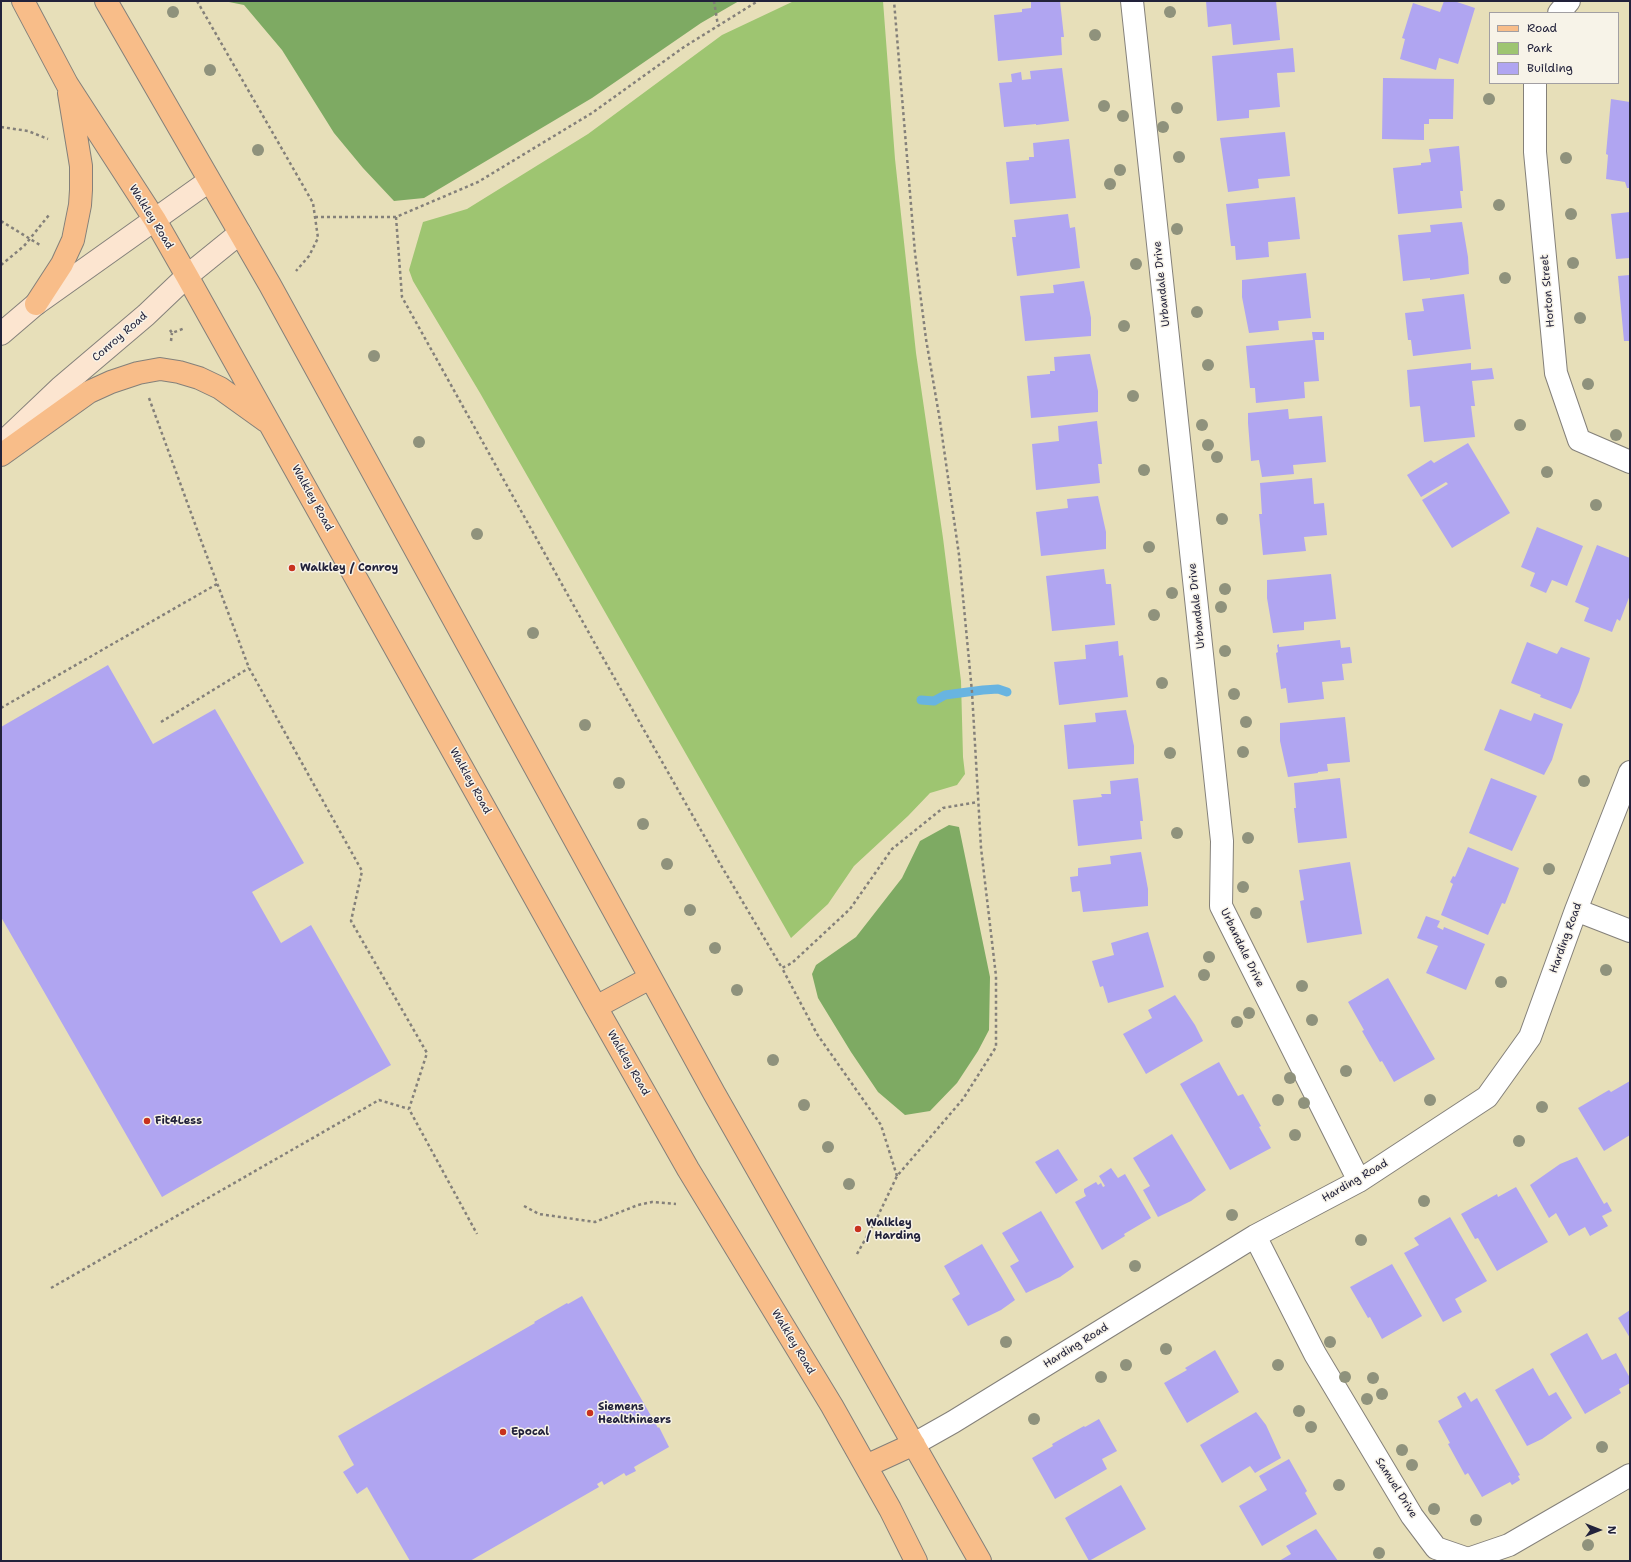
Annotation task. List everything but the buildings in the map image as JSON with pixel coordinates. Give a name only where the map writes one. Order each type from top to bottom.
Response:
[{"type":"main road","name":"Walkley Road","points":[[23,1],[67,84],[155,220],[188,276],[596,1007],[688,1169],[832,1406],[866,1466],[916,1561]]},
{"type":"main road","points":[[106,1],[240,233],[714,1093],[980,1561]]},
{"type":"main road","points":[[36,304],[62,264],[73,240],[80,205],[81,166],[67,84]]},
{"type":"main road","points":[[1,334],[36,304],[210,181]]},
{"type":"main road","name":"Conroy Road","points":[[1,444],[60,388],[146,315],[188,276],[240,233]]},
{"type":"main road","points":[[1,455],[89,392],[111,382],[138,373],[160,370],[179,372],[199,378],[220,388],[272,426]]},
{"type":"main road","points":[[596,1007],[650,978]]},
{"type":"main road","points":[[866,1466],[914,1444]]},
{"type":"street","name":"Urbandale Drive","points":[[1132,1],[1222,841],[1221,906],[1359,1181]]},
{"type":"street","points":[[1560,12],[1569,1]]},
{"type":"street","name":"Horton Street","points":[[1536,84],[1535,152],[1556,373],[1579,440],[1630,462]]},
{"type":"street","name":"Harding Road","points":[[914,1444],[953,1422],[1255,1236],[1359,1181],[1487,1098],[1530,1037],[1576,910],[1630,772]]},
{"type":"street","points":[[1576,910],[1630,930]]},
{"type":"street","name":"Samuel Drive","points":[[1255,1236],[1315,1354],[1412,1516],[1436,1548],[1468,1559],[1509,1545],[1630,1475]]},
{"type":"path","points":[[197,1],[312,203],[318,238],[309,256],[296,271]]},
{"type":"path","points":[[714,1],[718,26]]},
{"type":"path","points":[[315,217],[396,216],[478,182],[592,113],[684,47],[758,1]]},
{"type":"path","points":[[857,1254],[876,1220],[897,1176],[963,1099],[996,1047],[996,976],[980,848],[972,692],[959,554],[940,421],[926,338],[915,253],[894,1]]},
{"type":"path","points":[[1,127],[28,131],[54,141]]},
{"type":"path","points":[[1,265],[24,246],[54,209]]},
{"type":"path","points":[[396,216],[402,297],[598,649],[715,855],[782,968],[817,1034],[881,1125],[897,1176]]},
{"type":"path","points":[[1,221],[42,246]]},
{"type":"path","points":[[172,333],[191,326]]},
{"type":"path","points":[[168,327],[172,333],[171,342]]},
{"type":"path","points":[[147,392],[249,668],[362,871],[351,921],[427,1053],[409,1109]]},
{"type":"path","points":[[1,708],[217,584]]},
{"type":"path","points":[[161,722],[249,668]]},
{"type":"path","points":[[782,968],[792,963],[850,909],[892,849],[943,808],[978,802]]},
{"type":"path","points":[[51,1288],[380,1100],[409,1109],[477,1234]]},
{"type":"path","points":[[524,1206],[539,1214],[595,1222],[638,1205],[652,1202],[678,1204]]},
{"type":"green space","points":[[224,1],[739,1],[701,23],[592,98],[424,198],[394,201],[363,168],[334,133],[282,50],[244,5]]},
{"type":"green space","points":[[794,1],[883,1],[895,159],[916,353],[943,538],[961,681],[963,757],[965,774],[957,785],[930,793],[908,816],[854,866],[828,904],[791,938],[480,393],[413,281],[409,270],[423,222],[467,209],[588,134],[722,35]]},
{"type":"green space","points":[[949,825],[959,827],[990,977],[989,1030],[978,1051],[957,1083],[930,1111],[905,1115],[878,1092],[851,1052],[818,998],[812,974],[816,965],[856,937],[902,878],[920,841]]},
{"type":"waterway","points":[[921,700],[934,701],[945,695],[983,690],[998,689],[1007,692]]},
{"type":"place","name":"Walkley / Conroy","points":[[292,568]]},
{"type":"place","name":"Fit4Less","points":[[147,1121]]},
{"type":"place","name":"Walkley / Harding","points":[[858,1229]]},
{"type":"place","name":"Siemens Healthineers","points":[[590,1413]]},
{"type":"place","name":"Epocal","points":[[503,1432]]}]
